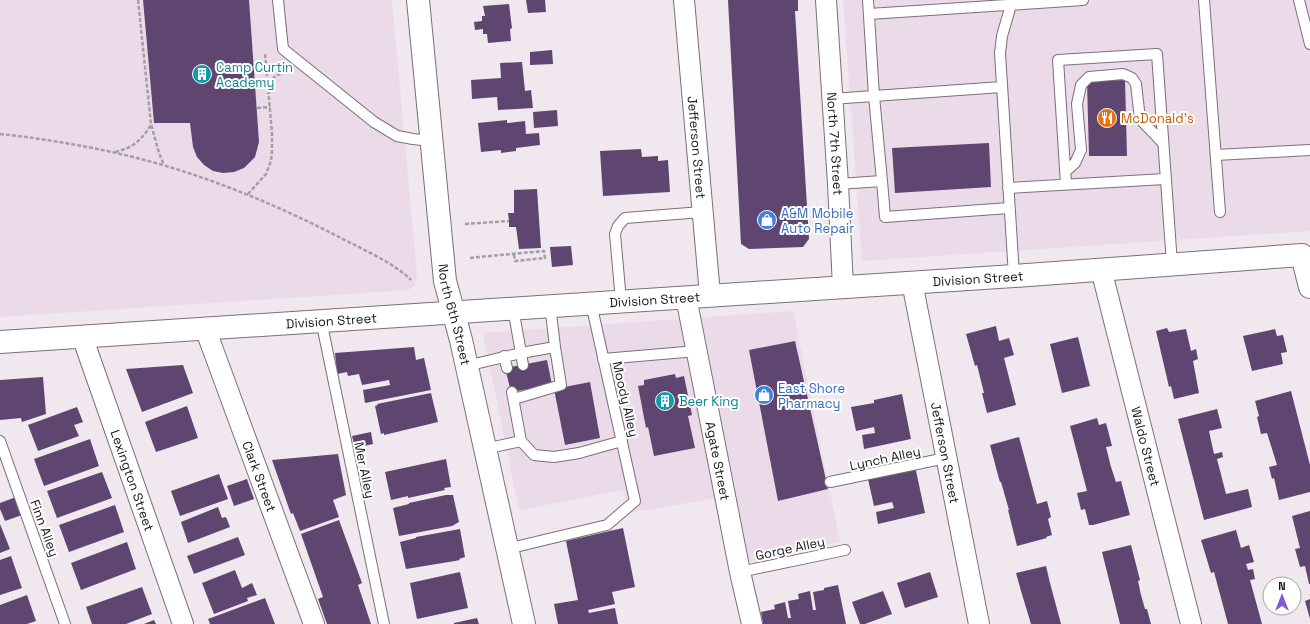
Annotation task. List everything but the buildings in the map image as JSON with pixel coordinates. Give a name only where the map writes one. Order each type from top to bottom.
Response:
[{"type":"main road","name":"North 6th Street","points":[[418,0],[445,281],[461,340],[524,624]]},
{"type":"main road","name":"Division Street","points":[[0,342],[453,311],[1014,276],[1306,255]]},
{"type":"main road","points":[[1306,255],[1310,287]]},
{"type":"street","name":"Jefferson Street","points":[[684,0],[710,295]]},
{"type":"street","name":"North 7th Street","points":[[826,0],[843,287]]},
{"type":"street","name":"Waldo Street","points":[[1101,269],[1191,624]]},
{"type":"street","name":"Jefferson Street","points":[[912,282],[979,624]]},
{"type":"street","name":"Agate Street","points":[[686,297],[740,572],[752,624]]},
{"type":"street","name":"Clark Street","points":[[204,328],[314,624]]},
{"type":"street","name":"Lexington Street","points":[[82,336],[183,624]]},
{"type":"lane","points":[[278,0],[283,48],[374,122],[397,136],[431,141]]},
{"type":"lane","points":[[868,0],[874,96],[885,216],[1009,208]]},
{"type":"lane","points":[[869,14],[1010,2],[1083,0]]},
{"type":"lane","points":[[1204,0],[1220,212]]},
{"type":"lane","points":[[1299,0],[1310,42]]},
{"type":"lane","points":[[1010,2],[1002,36],[1000,54],[1014,276]]},
{"type":"lane","points":[[1066,184],[1058,60],[1157,54],[1162,142],[1172,264]]},
{"type":"lane","points":[[1065,172],[1075,163],[1082,150],[1077,104],[1081,85],[1089,77],[1123,74],[1132,78],[1136,84],[1140,119],[1162,142]]},
{"type":"lane","points":[[831,99],[1002,87]]},
{"type":"lane","points":[[1216,155],[1310,150]]},
{"type":"lane","points":[[1008,188],[1165,179]]},
{"type":"lane","points":[[838,184],[882,181]]},
{"type":"lane","points":[[620,301],[615,234],[618,226],[625,218],[702,212]]},
{"type":"lane","name":"Moody Alley","points":[[507,549],[607,525],[635,501],[591,303]]},
{"type":"lane","points":[[550,305],[561,385],[513,395],[521,441],[534,455],[554,457],[579,453],[622,441]]},
{"type":"lane","points":[[513,308],[523,365]]},
{"type":"lane","name":"Mer Alley","points":[[321,320],[384,624]]},
{"type":"lane","points":[[466,366],[504,356],[555,347]]},
{"type":"lane","points":[[604,359],[697,351]]},
{"type":"lane","points":[[504,356],[507,368]]},
{"type":"lane","name":"Finn Alley","points":[[0,441],[65,624]]},
{"type":"lane","points":[[485,449],[521,441]]},
{"type":"lane","name":"Lynch Alley","points":[[830,482],[946,458]]},
{"type":"lane","name":"Gorge Alley","points":[[740,572],[845,550]]},
{"type":"path","points":[[138,0],[151,124],[164,165]]},
{"type":"path","points":[[248,194],[262,179],[271,161],[272,142],[265,54]]},
{"type":"path","points":[[268,84],[276,76],[288,71]]},
{"type":"path","points":[[257,108],[270,107]]},
{"type":"path","points":[[115,152],[131,147],[137,143],[151,124]]},
{"type":"path","points":[[0,134],[44,139],[115,152],[164,165],[248,194],[301,217],[355,245],[404,273],[411,280]]},
{"type":"path","points":[[465,224],[509,221]]},
{"type":"path","points":[[522,249],[523,253]]},
{"type":"path","points":[[470,258],[544,251],[545,258],[515,261],[514,254]]},
{"type":"shaded area","points":[[0,0],[392,0],[417,275],[415,285],[408,290],[0,317]]},
{"type":"shaded area","points":[[843,0],[1310,0],[1310,231],[862,261]]},
{"type":"shaded area","points":[[793,311],[840,542],[731,566],[716,498],[629,513],[623,490],[519,510],[483,333]]},
{"type":"place","name":"Camp Curtin Academy","points":[[202,74]]},
{"type":"place","name":"McDonald's","points":[[1107,118]]},
{"type":"place","name":"A&M Mobile Auto Repair","points":[[767,220]]},
{"type":"place","name":"East Shore Pharmacy","points":[[764,395]]},
{"type":"place","name":"Beer King","points":[[665,401]]}]
